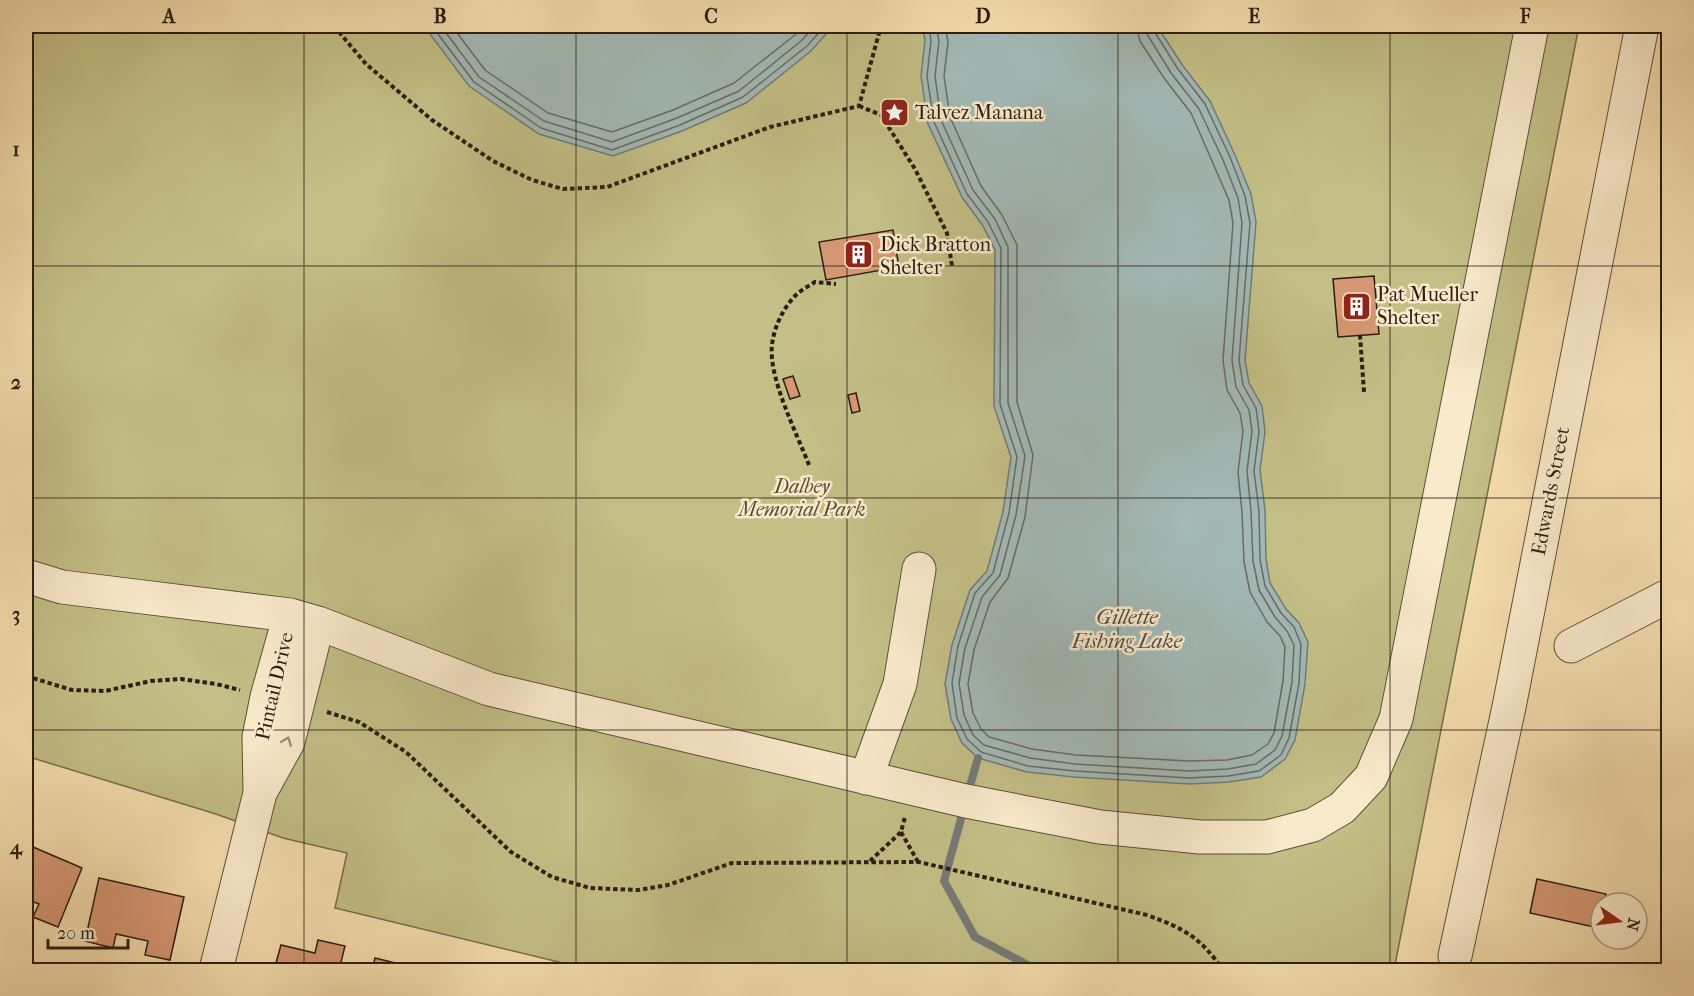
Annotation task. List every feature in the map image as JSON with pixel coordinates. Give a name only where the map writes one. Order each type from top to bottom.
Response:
[{"type":"street","points":[[26,576],[63,587],[304,619],[489,689],[966,801],[1100,827],[1200,837],[1267,837],[1313,825],[1342,808],[1371,777],[1396,719],[1532,26]]},
{"type":"street","name":"Edwards Street","points":[[1455,956],[1509,706],[1642,26]]},
{"type":"street","points":[[866,778],[900,684],[919,569]]},
{"type":"street","points":[[1571,646],[1668,596]]},
{"type":"street","name":"Pintail Drive","points":[[216,970],[260,793],[288,742],[304,619]]},
{"type":"path","points":[[334,26],[366,64],[432,120],[493,161],[532,180],[563,189],[607,187],[770,127],[859,106],[881,116],[915,170],[947,233],[952,266]]},
{"type":"path","points":[[859,106],[881,26]]},
{"type":"path","points":[[809,465],[782,395],[774,368],[772,345],[780,317],[796,294],[815,282],[836,284]]},
{"type":"path","points":[[1360,335],[1364,392]]},
{"type":"path","points":[[26,676],[72,690],[105,691],[150,681],[181,679],[216,684],[246,692]]},
{"type":"path","points":[[319,710],[359,722],[406,752],[511,852],[552,877],[590,888],[638,890],[668,885],[732,863],[919,862],[1147,915],[1180,927],[1209,949],[1223,970]]},
{"type":"path","points":[[869,862],[901,832],[907,810]]},
{"type":"path","points":[[901,832],[919,862]]},
{"type":"green space","name":"Dalbey Memorial Park","points":[[26,26],[1579,26],[1394,970],[592,970],[335,908],[347,853],[283,838],[216,814],[26,756]]},
{"type":"water","points":[[424,26],[833,26],[811,51],[746,103],[682,131],[613,156],[539,134],[469,86]]},
{"type":"water","name":"Gillette Fishing Lake","points":[[922,26],[1157,26],[1183,66],[1210,101],[1235,155],[1251,194],[1256,222],[1245,360],[1249,383],[1262,406],[1265,432],[1260,470],[1265,510],[1266,559],[1270,583],[1286,609],[1299,623],[1308,642],[1305,684],[1295,740],[1285,759],[1261,777],[1229,782],[1190,784],[1027,772],[978,758],[962,743],[951,719],[945,684],[952,645],[970,590],[987,571],[1003,512],[1011,457],[994,406],[995,250],[983,226],[962,197],[928,124],[921,76],[925,40]]},
{"type":"building","name":"Dick Bratton Shelter","points":[[893,230],[899,267],[826,280],[819,242]]},
{"type":"building","name":"Pat Mueller Shelter","points":[[1374,276],[1379,334],[1338,337],[1333,279]]},
{"type":"building","points":[[793,376],[800,396],[790,399],[783,379]]},
{"type":"building","points":[[856,393],[860,411],[852,413],[848,395]]},
{"type":"building","points":[[26,844],[82,868],[58,927],[33,917],[39,904],[26,899]]},
{"type":"building","points":[[99,878],[184,897],[170,960],[145,955],[148,941],[116,934],[113,948],[85,941]]},
{"type":"building","points":[[1537,879],[1592,891],[1589,891],[1589,926],[1530,913]]},
{"type":"building","points":[[318,940],[345,946],[339,970],[274,970],[281,945],[315,953]]},
{"type":"building","points":[[375,958],[424,970],[372,970]]},
{"type":"waterway","points":[[967,796],[978,758]]},
{"type":"waterway","points":[[964,808],[944,881],[975,937],[1037,970]]},
{"type":"place","name":"Talvez Manana","points":[[894,112]]},
{"type":"place","name":"Dick Bratton Shelter","points":[[859,255]]},
{"type":"place","name":"Pat Mueller Shelter","points":[[1356,306]]}]
